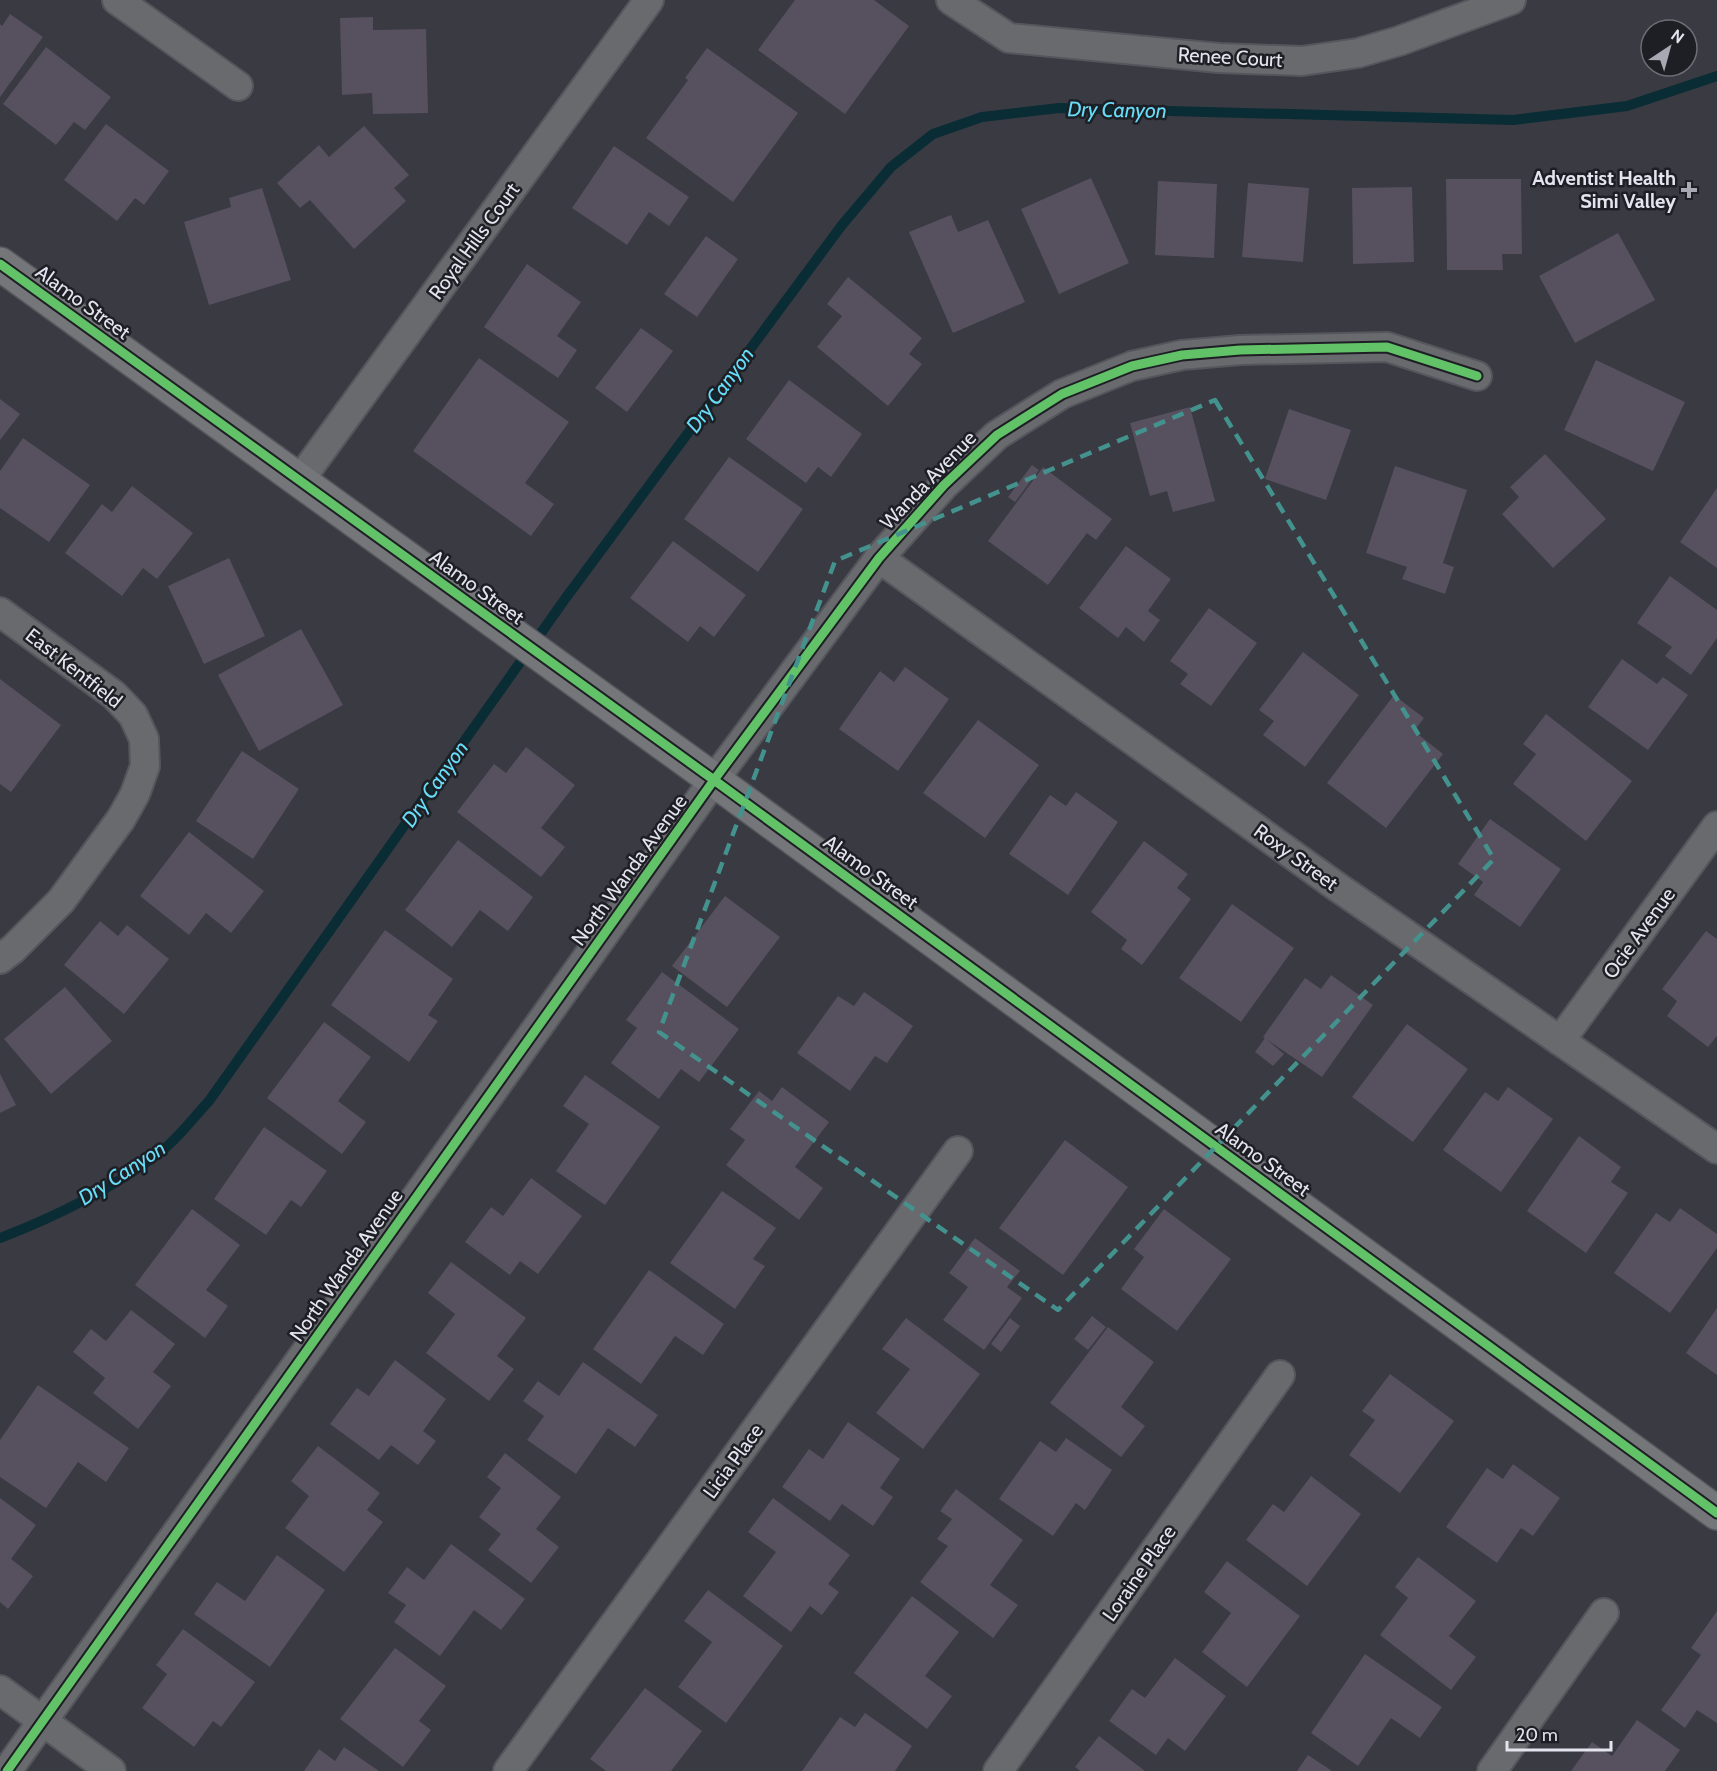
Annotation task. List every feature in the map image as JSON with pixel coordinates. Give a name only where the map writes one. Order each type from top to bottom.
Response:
[{"type":"main road","name":"Alamo Street","points":[[0,264],[714,780],[1717,1513]]},
{"type":"street","points":[[117,0],[238,86]]},
{"type":"street","name":"Royal Hills Court","points":[[299,481],[649,0]]},
{"type":"street","name":"Renee Court","points":[[951,0],[1009,38],[1219,58],[1302,61],[1359,53],[1511,0]]},
{"type":"street","name":"Wanda Avenue","points":[[714,780],[879,558],[944,485],[997,435],[1062,394],[1132,366],[1182,355],[1240,350],[1387,347],[1477,376]]},
{"type":"street","name":"Roxy Street","points":[[879,558],[1327,879],[1717,1149]]},
{"type":"street","name":"East Kentfield","points":[[0,612],[114,695],[133,715],[144,739],[145,766],[135,794],[121,819],[61,901],[13,949],[0,958]]},
{"type":"street","name":"North Wanda Avenue","points":[[7,1771],[714,780]]},
{"type":"street","name":"Ocie Avenue","points":[[1560,1041],[1717,825]]},
{"type":"street","name":"Licia Place","points":[[508,1771],[958,1151]]},
{"type":"street","name":"Loraine Place","points":[[998,1771],[1280,1376]]},
{"type":"street","points":[[1492,1771],[1604,1613]]},
{"type":"street","points":[[0,1690],[111,1771]]},
{"type":"highlighted area","points":[[1215,400],[1494,859],[1058,1310],[659,1032],[835,561]]},
{"type":"building","points":[[795,0],[874,0],[909,26],[845,114],[758,50]]},
{"type":"building","points":[[10,14],[43,37],[0,97],[0,24],[2,26]]},
{"type":"building","points":[[373,17],[373,30],[426,29],[428,113],[373,114],[372,93],[342,95],[340,18]]},
{"type":"building","points":[[46,47],[111,97],[85,130],[74,122],[56,145],[3,104]]},
{"type":"building","points":[[707,48],[798,113],[733,202],[646,138],[688,80],[685,78]]},
{"type":"building","points":[[106,124],[169,171],[144,205],[135,198],[117,221],[64,180]]},
{"type":"building","points":[[364,126],[409,175],[394,188],[406,201],[354,249],[310,200],[300,208],[277,183],[319,145],[329,157]]},
{"type":"building","points":[[614,146],[689,197],[669,226],[649,212],[627,245],[572,208]]},
{"type":"building","points":[[1091,178],[1129,263],[1059,294],[1021,209]]},
{"type":"building","points":[[1446,179],[1521,179],[1522,254],[1502,254],[1503,270],[1447,270]]},
{"type":"building","points":[[1158,181],[1217,184],[1214,258],[1155,255]]},
{"type":"building","points":[[1248,183],[1309,188],[1303,262],[1242,257]]},
{"type":"building","points":[[1412,187],[1414,262],[1353,264],[1352,188]]},
{"type":"building","points":[[262,188],[291,280],[209,305],[184,222],[231,207],[229,198]]},
{"type":"building","points":[[951,215],[958,232],[988,220],[1025,302],[953,333],[909,232]]},
{"type":"building","points":[[1618,233],[1655,300],[1575,343],[1539,276]]},
{"type":"building","points":[[706,236],[738,259],[697,317],[664,294]]},
{"type":"building","points":[[527,264],[581,302],[557,336],[577,350],[558,378],[484,327]]},
{"type":"building","points":[[848,277],[922,338],[909,354],[922,364],[888,406],[817,347],[842,316],[827,304]]},
{"type":"building","points":[[641,328],[673,351],[627,412],[595,388]]},
{"type":"building","points":[[479,358],[569,422],[525,483],[554,504],[531,536],[413,451]]},
{"type":"building","points":[[1596,360],[1685,402],[1653,471],[1564,430]]},
{"type":"building","points":[[789,380],[862,434],[831,477],[818,467],[806,483],[746,439]]},
{"type":"building","points":[[0,399],[20,414],[0,440]]},
{"type":"building","points":[[1190,407],[1215,501],[1173,512],[1167,491],[1150,496],[1130,423]]},
{"type":"building","points":[[1289,409],[1351,430],[1326,500],[1265,479]]},
{"type":"building","points":[[23,438],[90,485],[49,542],[0,508],[0,471]]},
{"type":"building","points":[[1545,454],[1606,519],[1553,568],[1502,514],[1519,497],[1510,487]]},
{"type":"building","points":[[729,457],[803,509],[758,572],[684,519]]},
{"type":"building","points":[[1032,465],[1039,470],[1015,502],[1008,497]]},
{"type":"building","points":[[1395,466],[1467,490],[1443,563],[1454,567],[1445,594],[1402,579],[1407,567],[1366,553]]},
{"type":"building","points":[[1043,467],[1112,519],[1096,540],[1087,533],[1048,585],[988,541]]},
{"type":"building","points":[[132,486],[193,533],[157,579],[143,568],[122,596],[65,553],[102,504],[112,512]]},
{"type":"building","points":[[1717,488],[1717,568],[1680,542]]},
{"type":"building","points":[[673,541],[746,595],[714,637],[700,626],[688,642],[630,598]]},
{"type":"building","points":[[1126,546],[1171,579],[1148,611],[1160,620],[1144,642],[1126,627],[1118,638],[1079,608]]},
{"type":"building","points":[[229,558],[265,636],[204,664],[168,586]]},
{"type":"building","points":[[1670,576],[1717,610],[1717,638],[1691,675],[1665,656],[1672,647],[1637,623]]},
{"type":"building","points":[[1209,608],[1257,643],[1211,706],[1180,684],[1188,674],[1170,661]]},
{"type":"building","points":[[301,629],[343,705],[259,751],[218,675]]},
{"type":"building","points":[[1303,652],[1359,695],[1305,767],[1263,735],[1274,721],[1259,710]]},
{"type":"building","points":[[1622,659],[1657,684],[1663,677],[1688,695],[1648,750],[1588,707]]},
{"type":"building","points":[[905,667],[949,699],[898,771],[839,729],[880,671],[894,682]]},
{"type":"building","points":[[0,679],[61,725],[11,792],[0,784]]},
{"type":"building","points":[[1394,695],[1424,718],[1414,731],[1443,754],[1386,828],[1327,783]]},
{"type":"building","points":[[1546,714],[1632,781],[1586,841],[1513,784],[1536,754],[1523,744]]},
{"type":"building","points":[[978,720],[1039,765],[985,838],[923,793]]},
{"type":"building","points":[[526,747],[575,785],[541,828],[565,847],[541,877],[457,812],[494,764],[506,773]]},
{"type":"building","points":[[242,751],[299,789],[253,859],[196,821]]},
{"type":"building","points":[[1076,792],[1118,822],[1068,895],[1009,854],[1050,795],[1066,806]]},
{"type":"building","points":[[1490,819],[1561,869],[1520,927],[1474,895],[1483,882],[1458,864]]},
{"type":"building","points":[[189,832],[264,891],[231,933],[206,913],[189,935],[140,896]]},
{"type":"building","points":[[458,840],[533,897],[508,931],[480,910],[452,947],[405,910]]},
{"type":"building","points":[[1144,841],[1188,874],[1177,888],[1191,899],[1142,965],[1121,949],[1127,940],[1091,912]]},
{"type":"building","points":[[725,896],[780,937],[727,1007],[672,966]]},
{"type":"building","points":[[1232,904],[1294,948],[1241,1022],[1179,978]]},
{"type":"building","points":[[100,921],[118,936],[127,925],[169,959],[124,1014],[64,965]]},
{"type":"building","points":[[385,930],[453,979],[428,1015],[438,1021],[409,1062],[331,1005]]},
{"type":"building","points":[[1706,931],[1717,939],[1717,1036],[1708,1047],[1667,1016],[1677,1001],[1662,989]]},
{"type":"building","points":[[662,972],[739,1029],[699,1082],[681,1069],[659,1099],[611,1063],[637,1028],[626,1020]]},
{"type":"building","points":[[1331,975],[1373,1005],[1322,1077],[1263,1037],[1305,978],[1321,989]]},
{"type":"building","points":[[65,987],[112,1041],[51,1094],[4,1039]]},
{"type":"building","points":[[864,992],[913,1026],[887,1063],[875,1056],[850,1091],[797,1053],[838,996],[854,1006]]},
{"type":"building","points":[[324,1022],[371,1057],[338,1101],[366,1122],[342,1154],[267,1098]]},
{"type":"building","points":[[1407,1024],[1468,1069],[1413,1142],[1352,1097]]},
{"type":"building","points":[[1265,1038],[1284,1054],[1273,1066],[1255,1052]]},
{"type":"building","points":[[0,1074],[16,1105],[0,1113]]},
{"type":"building","points":[[585,1075],[660,1127],[605,1205],[556,1171],[589,1124],[563,1106]]},
{"type":"building","points":[[782,1087],[829,1122],[795,1167],[823,1188],[799,1220],[726,1165],[745,1140],[730,1129],[759,1091],[772,1101]]},
{"type":"building","points":[[1508,1087],[1553,1119],[1501,1192],[1443,1150],[1485,1092],[1498,1101]]},
{"type":"building","points":[[264,1127],[327,1171],[301,1207],[291,1200],[266,1235],[214,1199]]},
{"type":"building","points":[[1579,1136],[1621,1167],[1611,1182],[1628,1193],[1586,1253],[1527,1211]]},
{"type":"building","points":[[1065,1140],[1128,1187],[1063,1275],[999,1228]]},
{"type":"building","points":[[531,1178],[582,1216],[538,1274],[520,1261],[510,1275],[465,1242],[491,1207],[503,1216]]},
{"type":"building","points":[[722,1191],[776,1228],[753,1259],[765,1266],[735,1309],[670,1263]]},
{"type":"building","points":[[1680,1208],[1717,1234],[1717,1248],[1670,1313],[1614,1273],[1656,1213],[1670,1222]]},
{"type":"building","points":[[192,1209],[240,1245],[206,1290],[228,1306],[205,1338],[135,1285]]},
{"type":"building","points":[[1164,1209],[1231,1259],[1177,1331],[1121,1289],[1144,1257],[1134,1249]]},
{"type":"building","points":[[975,1238],[1020,1271],[1007,1287],[1022,1298],[984,1350],[943,1320],[968,1287],[949,1273]]},
{"type":"building","points":[[451,1262],[526,1318],[497,1356],[514,1369],[489,1401],[426,1353],[455,1314],[428,1293]]},
{"type":"building","points":[[649,1270],[724,1324],[703,1355],[675,1336],[641,1384],[593,1349]]},
{"type":"building","points":[[1717,1308],[1717,1375],[1686,1353]]},
{"type":"building","points":[[131,1310],[175,1344],[153,1372],[171,1386],[138,1429],[93,1393],[105,1378],[73,1352],[91,1329],[106,1341]]},
{"type":"building","points":[[1092,1316],[1106,1327],[1088,1350],[1074,1339]]},
{"type":"building","points":[[906,1318],[980,1374],[923,1449],[876,1413],[910,1369],[882,1349]]},
{"type":"building","points":[[1010,1318],[1020,1326],[1001,1352],[991,1344]]},
{"type":"building","points":[[1108,1327],[1154,1362],[1121,1407],[1145,1426],[1121,1457],[1050,1403]]},
{"type":"building","points":[[395,1360],[446,1399],[423,1431],[436,1441],[418,1465],[391,1445],[379,1460],[330,1424],[357,1388],[369,1396]]},
{"type":"building","points":[[583,1362],[658,1415],[635,1447],[608,1428],[576,1474],[527,1440],[544,1416],[523,1401],[538,1381],[559,1396]]},
{"type":"building","points":[[1390,1374],[1454,1421],[1400,1493],[1349,1455],[1375,1420],[1362,1411]]},
{"type":"building","points":[[38,1385],[129,1448],[106,1482],[78,1462],[46,1508],[0,1477],[0,1440]]},
{"type":"building","points":[[848,1422],[900,1459],[880,1488],[893,1497],[873,1526],[842,1504],[830,1521],[782,1487],[809,1449],[823,1459]]},
{"type":"building","points":[[1066,1438],[1112,1470],[1085,1510],[1076,1503],[1053,1536],[999,1499],[1040,1441],[1056,1452]]},
{"type":"building","points":[[318,1446],[380,1493],[367,1510],[383,1522],[344,1572],[285,1528],[309,1496],[291,1481]]},
{"type":"building","points":[[505,1453],[561,1497],[536,1529],[559,1547],[531,1583],[488,1550],[501,1534],[479,1517],[501,1488],[487,1477]]},
{"type":"building","points":[[1513,1464],[1560,1498],[1533,1536],[1521,1528],[1497,1563],[1446,1527],[1487,1468],[1503,1479]]},
{"type":"building","points":[[1311,1476],[1361,1514],[1307,1586],[1246,1540],[1273,1504],[1284,1512]]},
{"type":"building","points":[[956,1489],[1023,1540],[990,1585],[1018,1605],[993,1638],[920,1582],[948,1546],[937,1539],[952,1519],[940,1511]]},
{"type":"building","points":[[0,1498],[36,1525],[11,1559],[33,1576],[8,1609],[0,1602]]},
{"type":"building","points":[[773,1498],[850,1555],[828,1584],[839,1592],[822,1615],[810,1606],[791,1632],[743,1596],[776,1552],[748,1532]]},
{"type":"building","points":[[451,1544],[525,1599],[501,1630],[474,1610],[440,1656],[394,1622],[406,1605],[388,1593],[407,1567],[424,1580]]},
{"type":"building","points":[[277,1555],[325,1590],[270,1667],[194,1614],[217,1582],[245,1601]]},
{"type":"building","points":[[1418,1557],[1476,1601],[1449,1636],[1476,1657],[1451,1690],[1380,1635],[1408,1598],[1395,1587]]},
{"type":"building","points":[[1227,1561],[1300,1616],[1247,1687],[1202,1652],[1231,1613],[1204,1592]]},
{"type":"building","points":[[708,1590],[783,1646],[726,1723],[678,1687],[712,1642],[684,1621]]},
{"type":"building","points":[[912,1596],[959,1632],[925,1676],[952,1696],[927,1729],[854,1673]]},
{"type":"building","points":[[1717,1611],[1717,1723],[1697,1710],[1685,1728],[1661,1710],[1701,1655],[1691,1648]]},
{"type":"building","points":[[183,1629],[255,1682],[221,1727],[213,1721],[194,1747],[142,1708],[167,1674],[156,1665]]},
{"type":"building","points":[[395,1648],[446,1686],[419,1721],[431,1730],[403,1767],[340,1719]]},
{"type":"building","points":[[1365,1654],[1442,1707],[1420,1738],[1391,1718],[1358,1766],[1311,1733]]},
{"type":"building","points":[[1175,1658],[1226,1696],[1185,1751],[1168,1738],[1156,1755],[1109,1721],[1132,1689],[1145,1698]]},
{"type":"building","points":[[645,1688],[702,1731],[671,1771],[606,1771],[590,1759]]},
{"type":"building","points":[[865,1713],[912,1746],[895,1771],[802,1771],[840,1717],[855,1727]]},
{"type":"building","points":[[1637,1720],[1680,1750],[1665,1771],[1571,1771],[1592,1742],[1612,1756]]},
{"type":"building","points":[[1099,1736],[1145,1771],[1080,1771],[1075,1767]]},
{"type":"building","points":[[344,1747],[379,1771],[304,1771],[319,1749],[335,1761]]},
{"type":"building","points":[[1308,1755],[1332,1771],[1297,1771]]},
{"type":"waterway","name":"Dry Canyon","points":[[0,1238],[82,1201],[140,1167],[172,1142],[209,1101],[565,599],[842,225],[891,167],[933,134],[982,117],[1059,108],[1513,120],[1627,106],[1717,76]]},
{"type":"cycle path","points":[[0,264],[714,780],[1717,1513]]},
{"type":"cycle path","points":[[7,1771],[714,780],[879,558],[944,485],[997,435],[1062,394],[1132,366],[1182,355],[1240,350],[1387,347],[1477,376]]},
{"type":"place","name":"Adventist Health Simi Valley","points":[[1689,190]]}]
